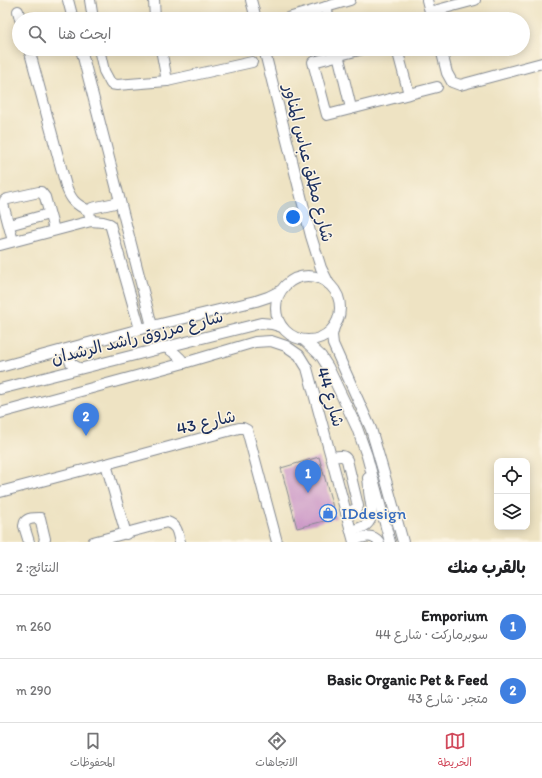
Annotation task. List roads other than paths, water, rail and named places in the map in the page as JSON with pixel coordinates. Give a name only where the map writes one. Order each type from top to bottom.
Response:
[{"type":"street","points":[[68,0],[71,12]]},
{"type":"street","points":[[90,0],[92,12]]},
{"type":"street","points":[[154,0],[155,12]]},
{"type":"street","points":[[251,0],[254,12]]},
{"type":"street","points":[[309,12],[350,0]]},
{"type":"street","points":[[427,0],[430,12]]},
{"type":"street","points":[[442,12],[474,0]]},
{"type":"street","points":[[326,7],[327,12]]},
{"type":"street","points":[[31,56],[69,196],[90,216],[110,224],[140,329]]},
{"type":"street","points":[[83,56],[152,326]]},
{"type":"street","points":[[101,56],[104,71],[111,84],[118,85],[167,81],[252,62]]},
{"type":"street","points":[[162,56],[167,81]]},
{"type":"street","name":"شارع مطلق عباس المناور","points":[[266,56],[311,236],[321,268],[329,284]]},
{"type":"street","points":[[327,56],[313,62],[327,115],[437,87]]},
{"type":"street","points":[[338,56],[351,108]]},
{"type":"street","points":[[399,56],[409,94]]},
{"type":"street","points":[[443,56],[447,73],[452,82],[460,85],[542,63]]},
{"type":"street","points":[[13,242],[3,204],[8,199],[41,192],[45,197],[54,230]]},
{"type":"street","points":[[90,216],[92,208],[120,202]]},
{"type":"street","points":[[9,225],[49,214]]},
{"type":"street","points":[[0,245],[54,230],[90,216]]},
{"type":"street","points":[[334,327],[328,333],[312,340],[296,338],[288,333],[282,327],[277,318],[276,309],[280,291],[294,278],[303,276],[322,278],[335,290],[340,304],[339,316],[334,327],[332,339],[333,344],[371,429],[403,542]]},
{"type":"street","name":"شارع مرزوق راشد الرشدان","points":[[0,366],[140,329],[256,301],[280,291]]},
{"type":"street","name":"شارع مرزوق راشد الرشدان","points":[[0,389],[260,323],[282,327]]},
{"type":"street","points":[[304,340],[321,356],[328,367],[357,428],[367,456],[390,542]]},
{"type":"street","points":[[184,363],[184,356],[188,341]]},
{"type":"street","name":"شارع 44","points":[[0,413],[255,342],[271,341],[286,346],[299,355],[307,368],[353,538]]},
{"type":"street","points":[[75,346],[71,349],[69,359],[71,363],[80,368]]},
{"type":"street","points":[[165,347],[171,350],[184,363]]},
{"type":"street","name":"شارع 43","points":[[0,492],[243,428],[247,430],[277,542]]},
{"type":"street","points":[[331,457],[342,456],[347,460],[358,506],[356,509],[346,513]]},
{"type":"street","points":[[353,538],[361,528],[367,525],[371,520],[372,512],[367,456]]},
{"type":"street","points":[[106,464],[126,534]]},
{"type":"street","points":[[29,542],[24,522],[27,519],[34,518],[40,518],[45,539],[44,542]]},
{"type":"street","points":[[92,542],[167,522],[176,527],[180,542]]},
{"type":"street","points":[[353,538],[370,536],[376,538],[380,542]]},
{"type":"place","name":"Basic Organic Pet & Feed","points":[[86,436]]},
{"type":"place","name":"Emporium","points":[[308,493]]},
{"type":"place","name":"IDdesign","points":[[328,513]]}]
